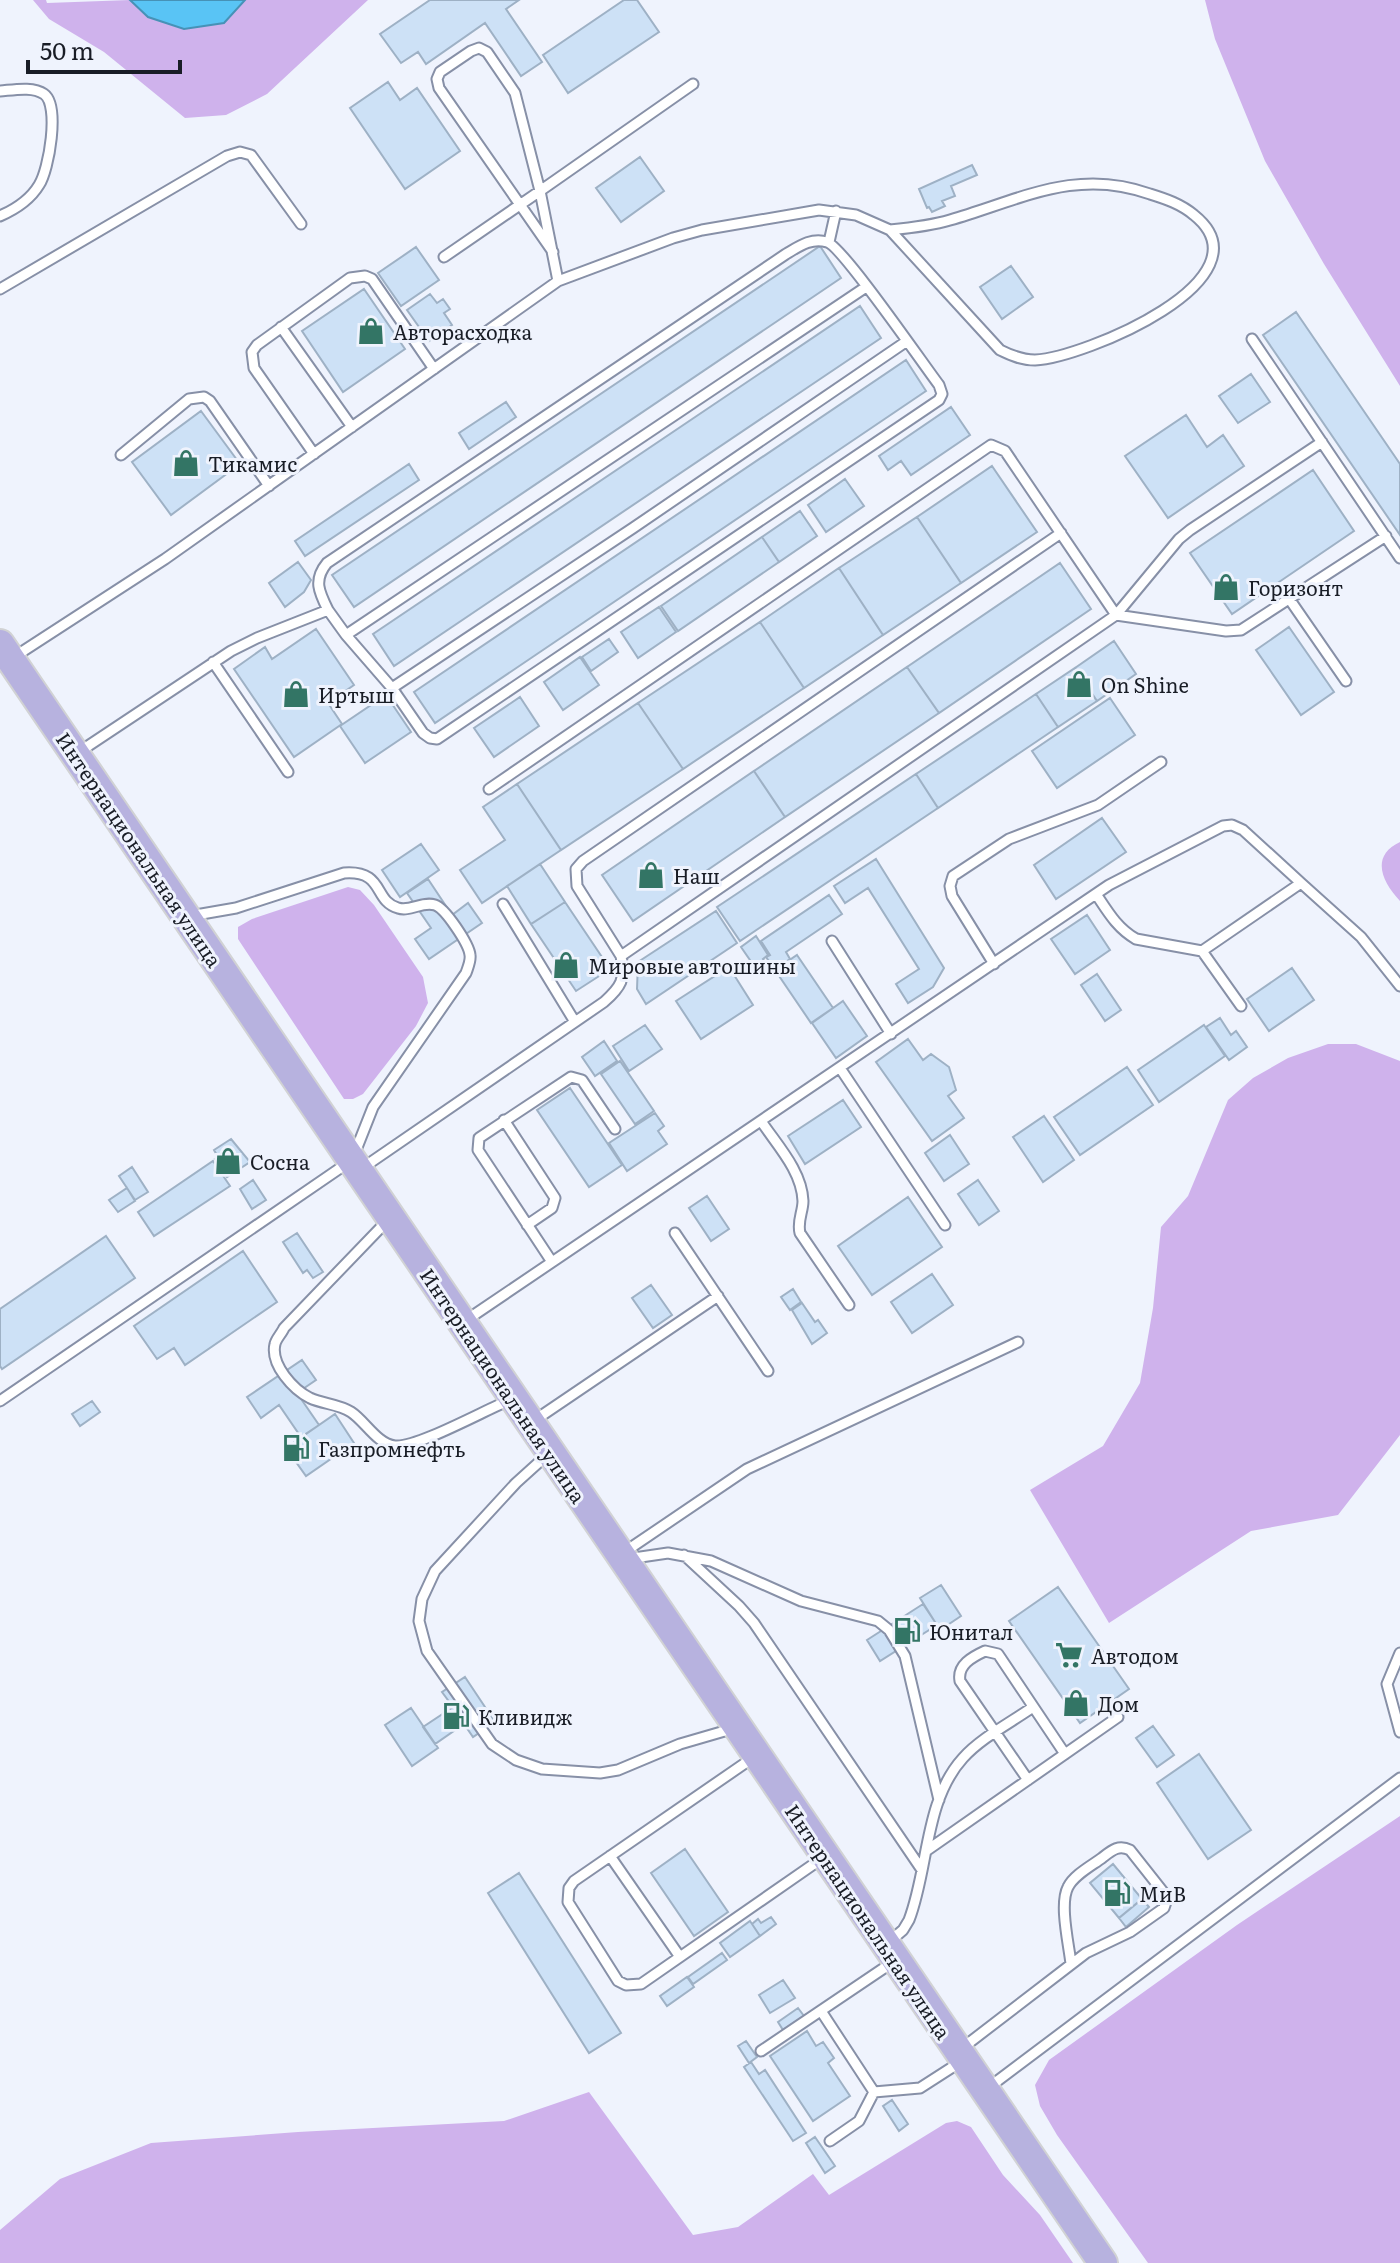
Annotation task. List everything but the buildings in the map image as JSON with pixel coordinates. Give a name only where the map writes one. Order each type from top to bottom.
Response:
[{"type":"main road","name":"Интернациональная улица","points":[[5,652],[1009,2126]]},
{"type":"main road","points":[[1009,2126],[1095,2263]]},
{"type":"main road","points":[[1009,2126],[1103,2263]]},
{"type":"lane","points":[[553,252],[439,88],[437,79],[440,72],[471,51],[479,48],[487,52],[515,93],[540,191],[553,252],[558,281]]},
{"type":"lane","points":[[444,257],[693,84]]},
{"type":"lane","points":[[0,91],[33,90],[44,94],[51,104],[53,117],[45,172],[39,187],[24,203],[0,216]]},
{"type":"lane","points":[[0,289],[227,156],[240,152],[251,155],[301,224]]},
{"type":"lane","points":[[5,652],[165,559],[558,281],[702,230],[819,210],[856,215],[890,230],[1000,350],[1015,357],[1034,360],[1058,357],[1095,346],[1160,312],[1194,288],[1212,263],[1213,248],[1208,232],[1196,216],[1177,204],[1141,190],[1099,182],[1047,188],[943,222],[890,230]]},
{"type":"lane","points":[[829,242],[836,211]]},
{"type":"lane","points":[[810,242],[829,242],[838,249],[939,385],[942,394],[939,400],[446,734],[437,739],[423,733],[392,688],[328,610],[318,590],[318,578],[327,563],[786,254],[810,242]]},
{"type":"lane","points":[[314,454],[254,368],[252,352],[257,345],[350,278],[365,276],[372,279],[434,369]]},
{"type":"lane","points":[[346,635],[866,287]]},
{"type":"lane","points":[[281,327],[352,427]]},
{"type":"lane","points":[[1252,339],[1400,558]]},
{"type":"lane","points":[[392,688],[907,341]]},
{"type":"lane","points":[[121,455],[189,399],[204,397],[210,401],[269,486]]},
{"type":"lane","points":[[621,956],[1116,615],[1190,530],[1322,442]]},
{"type":"lane","points":[[489,789],[985,447],[999,446],[1005,451],[1116,615],[1226,631],[1241,630],[1386,536]]},
{"type":"lane","points":[[0,1401],[575,1022],[615,992],[625,972],[621,956],[577,886],[576,869],[583,861],[1061,533]]},
{"type":"lane","points":[[1290,600],[1346,681]]},
{"type":"lane","points":[[76,754],[213,662],[257,638],[328,610]]},
{"type":"lane","points":[[213,662],[288,772]]},
{"type":"lane","points":[[994,964],[952,896],[953,876],[1009,839],[1098,805],[1161,762]]},
{"type":"lane","points":[[462,1322],[1096,894],[1223,826],[1232,825],[1243,830],[1361,937],[1400,986]]},
{"type":"lane","points":[[187,917],[236,908],[344,873],[358,872],[370,877],[398,909],[431,904],[440,907],[467,944],[470,954],[466,973],[373,1107],[355,1166]]},
{"type":"lane","points":[[1202,951],[1301,883]]},
{"type":"lane","points":[[1096,894],[1117,926],[1136,939],[1202,951],[1241,1006]]},
{"type":"lane","points":[[503,904],[575,1022]]},
{"type":"lane","points":[[832,941],[891,1034]]},
{"type":"lane","points":[[840,1068],[945,1225]]},
{"type":"lane","points":[[552,1262],[478,1150],[479,1138],[564,1079],[578,1077],[615,1129]]},
{"type":"lane","points":[[504,1120],[555,1198],[552,1208],[527,1225]]},
{"type":"lane","points":[[761,1121],[797,1178],[803,1200],[798,1227],[800,1233],[849,1305]]},
{"type":"lane","points":[[391,1218],[284,1328],[275,1345],[276,1361],[296,1390],[312,1399],[346,1408],[379,1439],[394,1446],[417,1442],[513,1399]]},
{"type":"lane","points":[[675,1233],[768,1371]]},
{"type":"lane","points":[[530,1424],[718,1296]]},
{"type":"lane","points":[[621,1557],[747,1469],[1018,1342]]},
{"type":"lane","points":[[549,1452],[435,1571],[420,1610],[419,1621],[427,1651],[492,1744],[516,1760],[542,1769],[600,1773],[618,1770],[680,1744],[738,1728]]},
{"type":"lane","points":[[621,1557],[668,1553],[711,1561],[801,1601],[878,1621],[889,1630],[905,1656],[939,1800]]},
{"type":"lane","points":[[684,1555],[754,1623],[922,1870]]},
{"type":"lane","points":[[1028,1780],[960,1681],[958,1675],[963,1665],[985,1651],[998,1654],[1065,1754]]},
{"type":"lane","points":[[1400,1653],[1387,1684],[1400,1732]]},
{"type":"lane","points":[[761,2051],[821,2011],[891,1952],[909,1920],[939,1800],[957,1765],[966,1754],[1033,1707]]},
{"type":"lane","points":[[926,1851],[1118,1717]]},
{"type":"lane","points":[[757,1755],[574,1881],[568,1893],[568,1902],[618,1981],[626,1985],[641,1984],[825,1856]]},
{"type":"lane","points":[[985,2090],[1400,1778]]},
{"type":"lane","points":[[874,2092],[920,2088],[1071,1964],[1097,1946],[1144,1924],[1164,1908],[1164,1893],[1130,1850],[1123,1847],[1114,1849],[1073,1880],[1066,1890],[1064,1902],[1071,1964]]},
{"type":"lane","points":[[610,1856],[680,1957]]},
{"type":"lane","points":[[821,2011],[874,2092]]},
{"type":"lane","points":[[830,2141],[859,2121],[874,2092]]},
{"type":"shaded area","points":[[33,0],[46,0],[47,3],[130,0],[148,17],[184,29],[224,23],[245,0],[368,0],[267,94],[226,115],[185,118],[104,52],[49,19]]},
{"type":"shaded area","points":[[1205,0],[1400,0],[1400,386],[1324,264],[1265,161],[1215,39]]},
{"type":"shaded area","points":[[1400,842],[1400,901],[1384,878],[1382,862],[1385,854]]},
{"type":"shaded area","points":[[348,887],[360,890],[374,905],[423,977],[428,1003],[416,1026],[363,1094],[353,1099],[344,1099],[238,939],[238,927],[252,919]]},
{"type":"shaded area","points":[[1328,1044],[1356,1044],[1400,1061],[1400,1435],[1338,1515],[1251,1531],[1109,1623],[1030,1490],[1103,1446],[1140,1383],[1153,1308],[1161,1227],[1188,1196],[1228,1100],[1253,1078],[1288,1058]]},
{"type":"shaded area","points":[[1400,1816],[1400,2263],[1148,2263],[1057,2135],[1040,2106],[1035,2085],[1049,2060],[1237,1925]]},
{"type":"shaded area","points":[[589,2092],[693,2235],[738,2227],[813,2174],[829,2195],[946,2123],[957,2121],[971,2127],[1003,2175],[1040,2215],[1073,2263],[0,2263],[0,2230],[60,2179],[151,2143],[504,2121]]},
{"type":"water","points":[[130,0],[245,0],[224,23],[184,29],[148,17]]},
{"type":"place","name":"Авторасходка","points":[[371,331]]},
{"type":"place","name":"Тикамис","points":[[186,463]]},
{"type":"place","name":"Горизонт","points":[[1226,587]]},
{"type":"place","name":"On Shine","points":[[1079,684]]},
{"type":"place","name":"Иртыш","points":[[296,694]]},
{"type":"place","name":"Наш","points":[[651,875]]},
{"type":"place","name":"Мировые автошины","points":[[566,965]]},
{"type":"place","name":"Сосна","points":[[228,1161]]},
{"type":"place","name":"Газпромнефть","points":[[296,1448]]},
{"type":"place","name":"Юнитал","points":[[907,1631]]},
{"type":"place","name":"Автодом","points":[[1069,1655]]},
{"type":"place","name":"Дом","points":[[1076,1703]]},
{"type":"place","name":"Кливидж","points":[[456,1716]]},
{"type":"place","name":"МиВ","points":[[1117,1893]]}]
